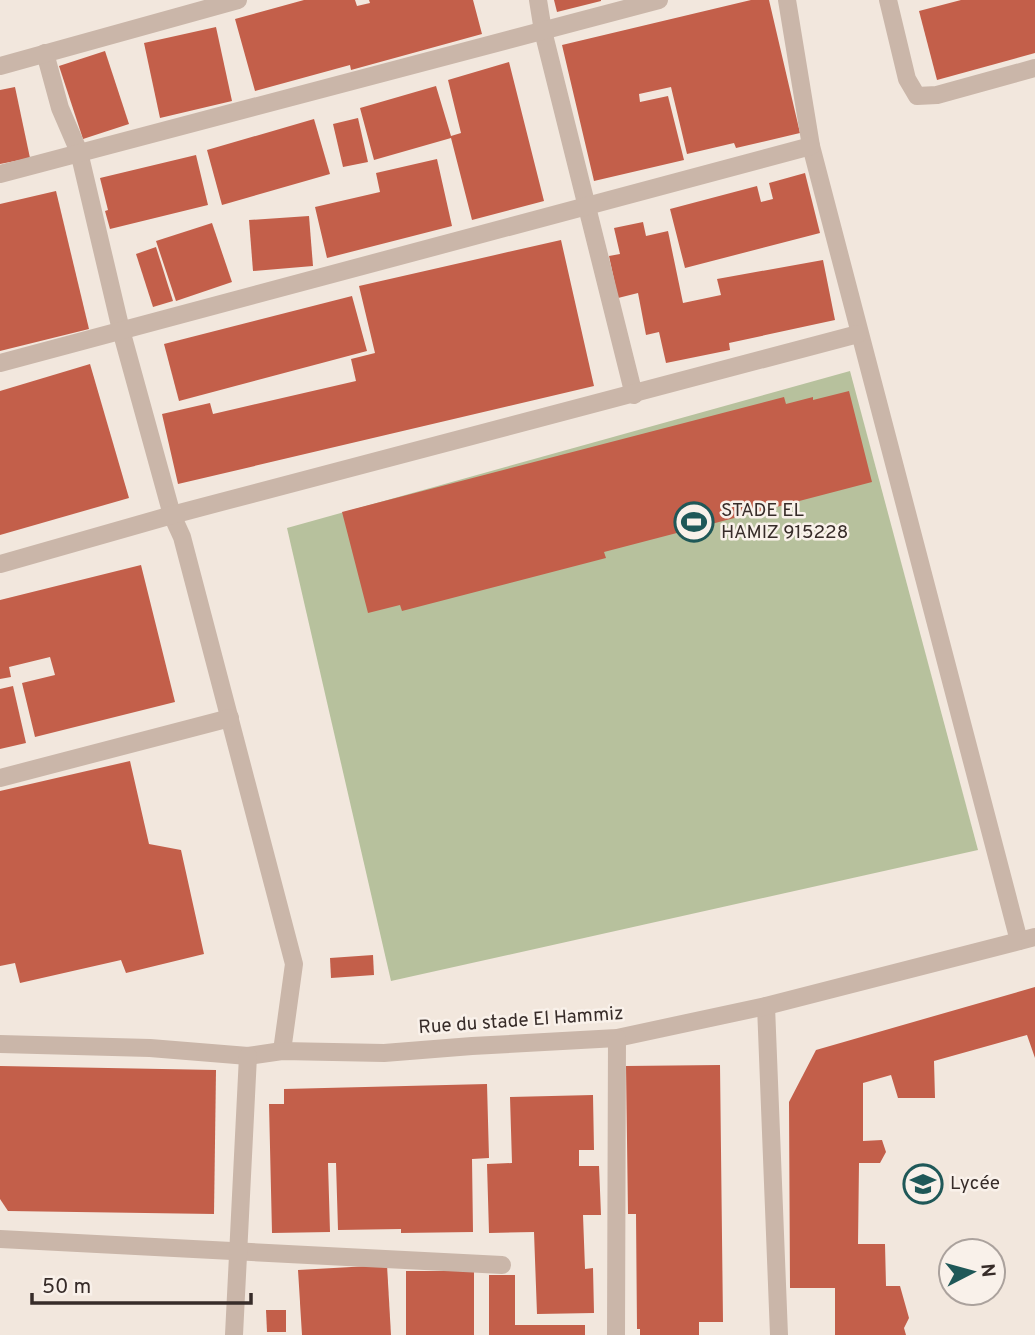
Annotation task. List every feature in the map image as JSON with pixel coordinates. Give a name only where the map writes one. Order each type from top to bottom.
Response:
[{"type":"street","points":[[0,66],[238,0]]},
{"type":"street","points":[[538,0],[585,205],[634,395]]},
{"type":"street","points":[[0,174],[659,0]]},
{"type":"street","points":[[786,0],[811,146],[858,334],[1027,939]]},
{"type":"street","points":[[888,0],[907,79],[917,96],[937,95],[1035,68]]},
{"type":"street","points":[[45,53],[60,108],[79,152],[121,330],[172,515],[183,537],[294,964],[282,1051]]},
{"type":"street","points":[[0,363],[811,146]]},
{"type":"street","points":[[0,564],[172,515],[858,334]]},
{"type":"street","points":[[0,778],[230,718]]},
{"type":"street","name":"Rue du stade El Hammiz","points":[[0,1044],[150,1048],[248,1056],[282,1051],[384,1053],[472,1045],[617,1038],[766,1006],[1027,939]]},
{"type":"street","points":[[766,1006],[779,1335]]},
{"type":"street","points":[[616,1335],[617,1038]]},
{"type":"street","points":[[234,1335],[248,1056]]},
{"type":"street","points":[[0,1239],[502,1265]]},
{"type":"green space","points":[[850,371],[978,850],[391,981],[287,528]]},
{"type":"building","points":[[304,0],[355,0],[357,6],[370,3],[369,0],[473,0],[482,34],[351,70],[350,65],[255,91],[235,19]]},
{"type":"building","points":[[554,0],[601,0],[601,1],[557,12]]},
{"type":"building","points":[[751,0],[769,0],[800,133],[736,148],[734,143],[687,154],[671,87],[639,94],[640,102],[668,96],[684,160],[594,181],[562,45]]},
{"type":"building","points":[[961,0],[1035,0],[1035,53],[937,80],[919,11]]},
{"type":"building","points":[[216,27],[232,101],[160,118],[144,43]]},
{"type":"building","points":[[105,51],[129,124],[83,139],[59,66]]},
{"type":"building","points":[[509,62],[544,201],[472,220],[451,138],[374,160],[360,108],[436,86],[451,136],[461,133],[448,80]]},
{"type":"building","points":[[15,87],[30,158],[0,164],[0,90]]},
{"type":"building","points":[[358,118],[368,162],[343,167],[333,124]]},
{"type":"building","points":[[314,119],[330,174],[222,205],[207,150]]},
{"type":"building","points":[[196,155],[208,205],[110,229],[100,178]]},
{"type":"building","points":[[437,159],[452,226],[327,258],[315,207],[380,192],[376,173]]},
{"type":"building","points":[[805,173],[820,233],[685,268],[670,209],[757,186],[761,202],[773,199],[769,183]]},
{"type":"building","points":[[56,191],[89,329],[0,351],[0,204]]},
{"type":"building","points":[[309,216],[313,266],[253,271],[249,220]]},
{"type":"building","points":[[643,222],[646,236],[668,231],[683,303],[721,295],[717,279],[823,260],[835,320],[729,343],[730,350],[666,363],[659,332],[646,335],[638,293],[618,298],[609,256],[620,254],[614,228]]},
{"type":"building","points":[[212,223],[232,282],[176,301],[156,241]]},
{"type":"building","points":[[561,240],[594,386],[178,484],[162,414],[210,403],[213,414],[356,381],[351,359],[375,353],[359,286]]},
{"type":"building","points":[[156,247],[173,301],[153,307],[136,254]]},
{"type":"building","points":[[352,296],[367,351],[179,401],[164,344]]},
{"type":"building","points":[[90,364],[129,498],[0,535],[0,391]]},
{"type":"building","points":[[849,391],[872,482],[604,552],[606,558],[402,611],[400,605],[368,613],[342,512],[784,397],[786,404]]},
{"type":"building","points":[[141,565],[175,702],[35,737],[22,683],[55,675],[50,657],[9,667],[11,677],[0,679],[0,600]]},
{"type":"building","points":[[13,686],[26,743],[0,749],[0,689]]},
{"type":"building","points":[[130,761],[149,844],[181,850],[204,954],[126,973],[121,960],[20,983],[15,963],[0,966],[0,791]]},
{"type":"building","points":[[373,955],[374,975],[331,978],[330,958]]},
{"type":"building","points":[[1035,987],[1035,1058],[1027,1035],[934,1061],[935,1098],[898,1098],[891,1075],[863,1083],[863,1141],[882,1140],[886,1152],[880,1163],[859,1163],[858,1244],[885,1244],[886,1286],[900,1286],[909,1318],[904,1328],[906,1335],[835,1335],[835,1288],[790,1288],[789,1102],[816,1050]]},
{"type":"building","points":[[720,1065],[723,1322],[699,1322],[699,1335],[640,1335],[640,1329],[637,1329],[636,1214],[628,1214],[626,1066]]},
{"type":"building","points":[[0,1066],[216,1070],[214,1214],[8,1211],[0,1199]]},
{"type":"building","points":[[487,1084],[489,1158],[472,1159],[473,1232],[338,1230],[336,1163],[328,1163],[330,1232],[272,1233],[269,1104],[284,1104],[284,1089]]},
{"type":"building","points":[[593,1095],[594,1150],[579,1150],[579,1166],[599,1166],[601,1215],[583,1215],[585,1269],[593,1268],[594,1313],[537,1314],[534,1232],[489,1233],[487,1164],[512,1163],[510,1097]]},
{"type":"building","points":[[387,1265],[391,1335],[302,1335],[298,1270]]},
{"type":"building","points":[[406,1271],[474,1271],[474,1335],[406,1335]]},
{"type":"building","points":[[489,1275],[515,1275],[515,1325],[585,1325],[585,1335],[489,1335]]},
{"type":"building","points":[[266,1310],[286,1310],[286,1332],[267,1332]]},
{"type":"place","name":"STADE EL HAMIZ 915228","points":[[694,522]]},
{"type":"place","name":"Lycée","points":[[923,1184]]}]
